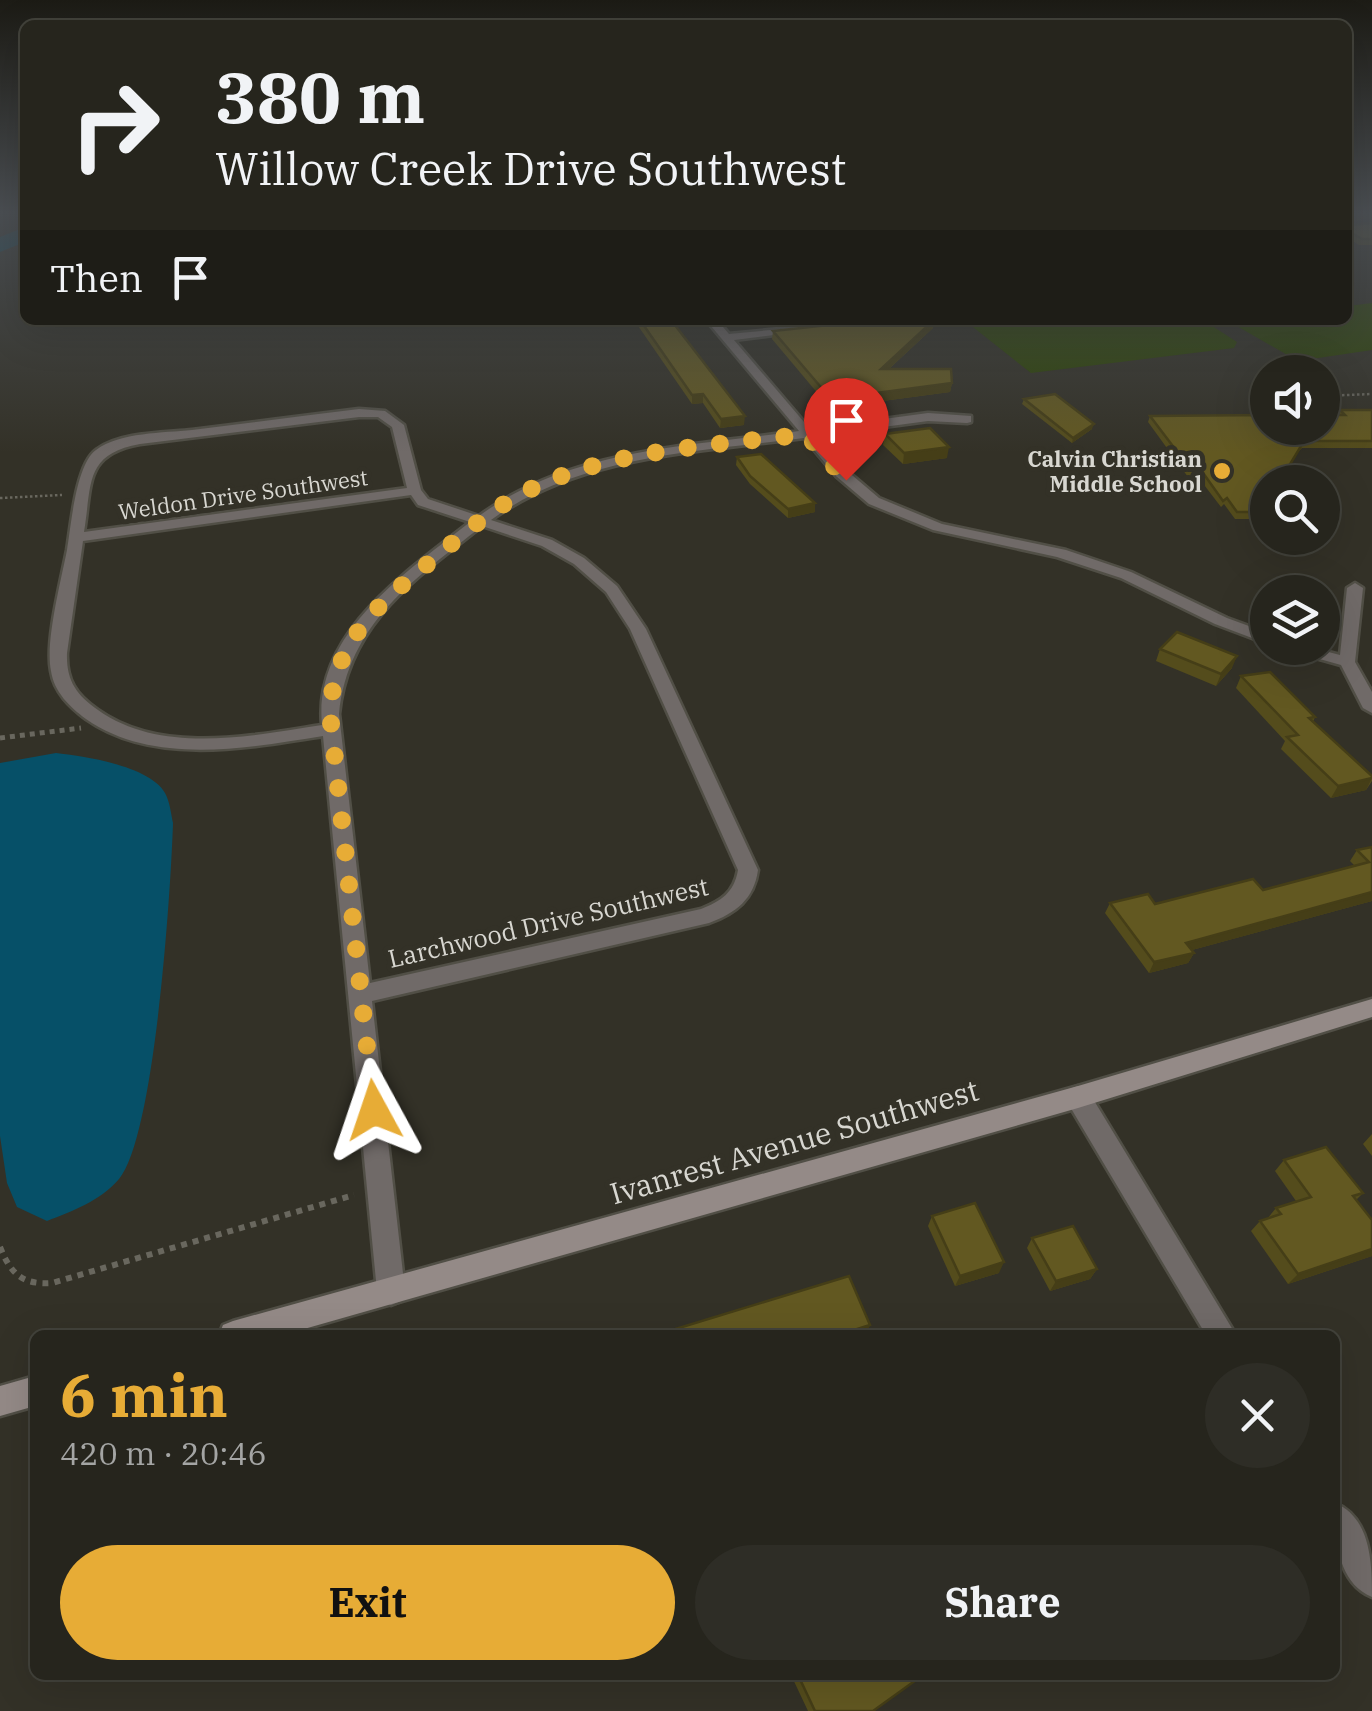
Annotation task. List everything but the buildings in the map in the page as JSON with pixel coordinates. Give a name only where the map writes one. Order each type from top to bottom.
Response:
[{"type":"street","points":[[714,325],[854,487],[903,514],[957,532],[1084,560],[1141,581],[1250,631]]},
{"type":"street","points":[[725,338],[812,328]]},
{"type":"street","points":[[332,729],[256,740],[185,742],[131,733],[98,719],[68,692],[57,665],[92,460],[106,449],[140,440],[359,413],[386,416],[398,425],[414,490],[423,502],[479,522]]},
{"type":"street","points":[[391,1291],[332,729],[331,698],[336,669],[359,627],[384,600],[479,522],[523,493],[591,467],[928,417],[967,420]]},
{"type":"street","name":"Weldon Drive Southwest","points":[[78,537],[414,490]]},
{"type":"street","name":"Larchwood Drive Southwest","points":[[362,994],[702,917],[725,908],[742,895],[748,870],[739,845],[622,600],[603,579],[567,553],[532,537],[479,522]]},
{"type":"street","points":[[1355,588],[1347,662],[1372,708]]},
{"type":"street","points":[[1340,660],[1347,662]]},
{"type":"street","name":"Ivanrest Avenue Southwest","points":[[252,1330],[1078,1098],[1372,1008]]},
{"type":"street","points":[[1078,1098],[1219,1330]]},
{"type":"street","points":[[0,1400],[30,1392]]},
{"type":"street","points":[[1340,1528],[1372,1580]]},
{"type":"path","points":[[1340,395],[1372,394]]},
{"type":"path","points":[[0,498],[33,499],[86,492]]},
{"type":"path","points":[[0,738],[72,732],[98,719]]},
{"type":"path","points":[[0,1247],[12,1276],[20,1282],[52,1283],[382,1188]]},
{"type":"green space","points":[[1372,303],[1372,350],[1338,355],[1288,355],[1235,325],[1352,325],[1352,306]]},
{"type":"green space","points":[[970,325],[1211,325],[1237,342],[1234,348],[1031,373]]},
{"type":"water","points":[[56,753],[115,764],[146,776],[165,793],[173,823],[159,1010],[132,1154],[119,1179],[103,1193],[47,1221],[17,1207],[7,1183],[0,1136],[0,763]]},
{"type":"place","name":"Calvin Christian Middle School","points":[[1222,471]]},
{"type":"route","points":[[374,1110],[330,714],[336,669],[359,627],[384,600],[510,500],[536,486],[591,467],[806,434],[846,480]]}]
